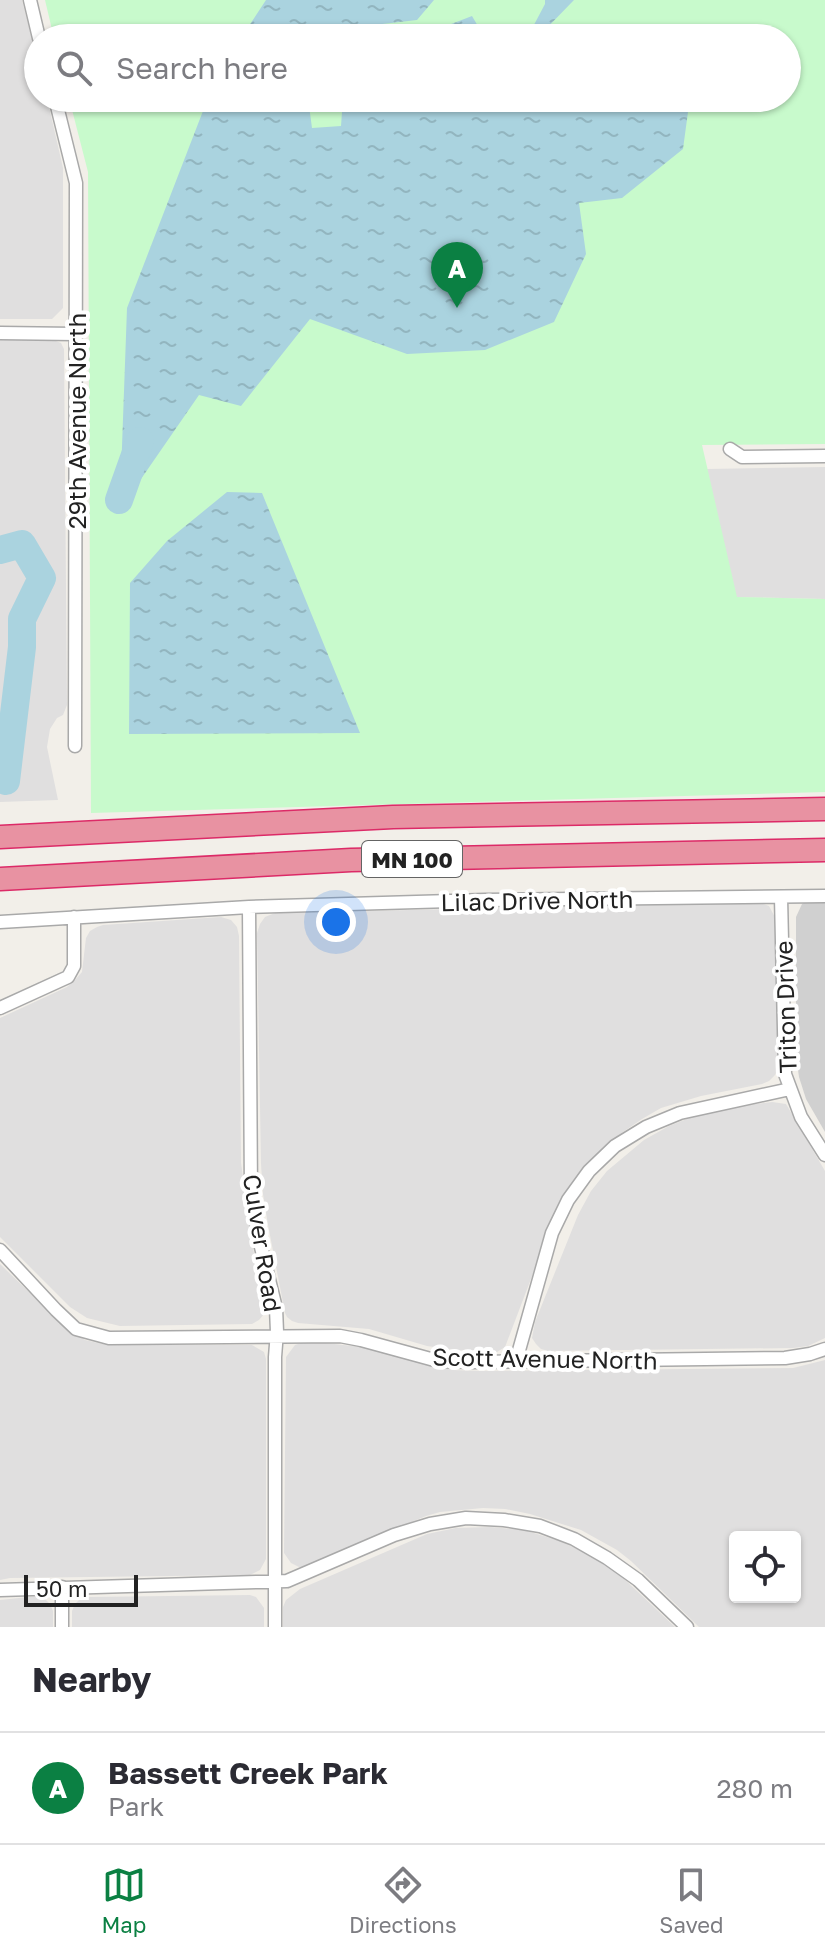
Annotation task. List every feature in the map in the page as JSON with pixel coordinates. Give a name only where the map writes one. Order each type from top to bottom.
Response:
[{"type":"highway","name":"MN 100","points":[[0,837],[393,817],[825,809]]},
{"type":"highway","name":"MN 100","points":[[0,879],[351,860],[825,850]]},
{"type":"street","points":[[30,0],[36,24]]},
{"type":"street","name":"29th Avenue North","points":[[58,112],[76,183],[75,746]]},
{"type":"street","points":[[0,333],[75,334]]},
{"type":"street","points":[[730,449],[742,457],[825,456]]},
{"type":"street","name":"Lilac Drive North","points":[[0,922],[249,907],[485,900],[825,896]]},
{"type":"street","name":"Triton Drive","points":[[781,897],[785,1074],[801,1117],[825,1155]]},
{"type":"street","name":"Culver Road","points":[[249,907],[251,1194],[276,1308],[275,1627]]},
{"type":"street","points":[[0,1008],[68,977],[74,966],[74,917]]},
{"type":"street","points":[[516,1361],[552,1233],[568,1200],[589,1171],[615,1146],[646,1127],[680,1113],[790,1089]]},
{"type":"street","name":"Scott Avenue North","points":[[0,1250],[76,1329],[109,1338],[340,1336],[438,1361],[785,1358],[825,1349]]},
{"type":"street","points":[[0,1590],[287,1581],[394,1535],[430,1524],[466,1518],[504,1520],[540,1526],[574,1539],[607,1558],[638,1580],[687,1627]]},
{"type":"street","points":[[62,1587],[62,1627]]},
{"type":"shaded area","points":[[0,0],[22,0],[28,24],[24,24],[24,112],[50,112],[63,168],[63,308],[52,319],[0,319]]},
{"type":"shaded area","points":[[0,339],[51,339],[61,343],[64,349],[67,705],[63,715],[50,729],[47,747],[58,800],[0,802]]},
{"type":"shaded area","points":[[825,467],[825,599],[736,597],[707,469]]},
{"type":"shaded area","points":[[825,900],[825,1132],[806,1099],[796,1055],[796,917],[802,904],[807,901]]},
{"type":"shaded area","points":[[758,902],[769,906],[778,923],[778,1068],[775,1075],[762,1084],[701,1096],[661,1108],[623,1132],[589,1163],[542,1250],[505,1347],[497,1352],[456,1350],[427,1346],[369,1329],[298,1323],[287,1317],[268,1225],[261,1164],[257,933],[265,917],[275,913]]},
{"type":"shaded area","points":[[221,917],[231,920],[239,936],[241,1163],[264,1314],[252,1324],[120,1326],[87,1318],[70,1307],[0,1237],[0,1018],[67,987],[75,980],[82,972],[86,938],[97,927]]},
{"type":"shaded area","points":[[772,1102],[786,1104],[825,1171],[825,1338],[808,1346],[793,1348],[541,1349],[532,1338],[535,1322],[578,1215],[607,1171],[644,1140],[669,1126],[730,1107]]},
{"type":"shaded area","points":[[0,1264],[60,1322],[85,1340],[107,1345],[252,1345],[264,1352],[266,1559],[260,1570],[250,1575],[0,1580]]},
{"type":"shaded area","points":[[317,1342],[361,1347],[453,1370],[480,1371],[793,1368],[825,1360],[825,1627],[699,1627],[617,1550],[581,1530],[505,1509],[440,1512],[305,1567],[291,1563],[284,1553],[286,1357],[295,1345]]},
{"type":"shaded area","points":[[456,1528],[524,1530],[560,1541],[596,1558],[619,1574],[675,1627],[283,1627],[286,1600],[300,1589],[427,1534]]},
{"type":"shaded area","points":[[38,1596],[50,1604],[53,1627],[0,1627],[0,1600]]},
{"type":"shaded area","points":[[256,1597],[264,1608],[264,1627],[72,1627],[72,1611],[81,1598]]},
{"type":"green space","points":[[45,0],[825,0],[825,444],[702,445],[737,597],[825,599],[825,792],[91,813],[88,172],[73,112],[801,112],[801,24],[51,24]]},
{"type":"water","points":[[266,0],[434,0],[417,20],[382,24],[250,24]]},
{"type":"water","points":[[545,0],[574,0],[551,24],[534,24]]},
{"type":"water","points":[[472,16],[477,24],[451,24]]},
{"type":"water","points":[[203,112],[310,112],[312,128],[341,126],[342,112],[688,112],[683,149],[622,198],[579,203],[586,254],[554,322],[485,350],[407,354],[310,319],[241,406],[199,395],[141,479],[121,474],[127,308]]},
{"type":"water","points":[[227,492],[262,493],[360,733],[129,734],[130,583],[167,541]]},
{"type":"waterway","points":[[119,500],[140,441]]},
{"type":"waterway","points":[[0,550],[22,544],[42,578],[22,619],[22,647],[6,781]]},
{"type":"place","name":"Bassett Creek Park","points":[[457,308]]}]
